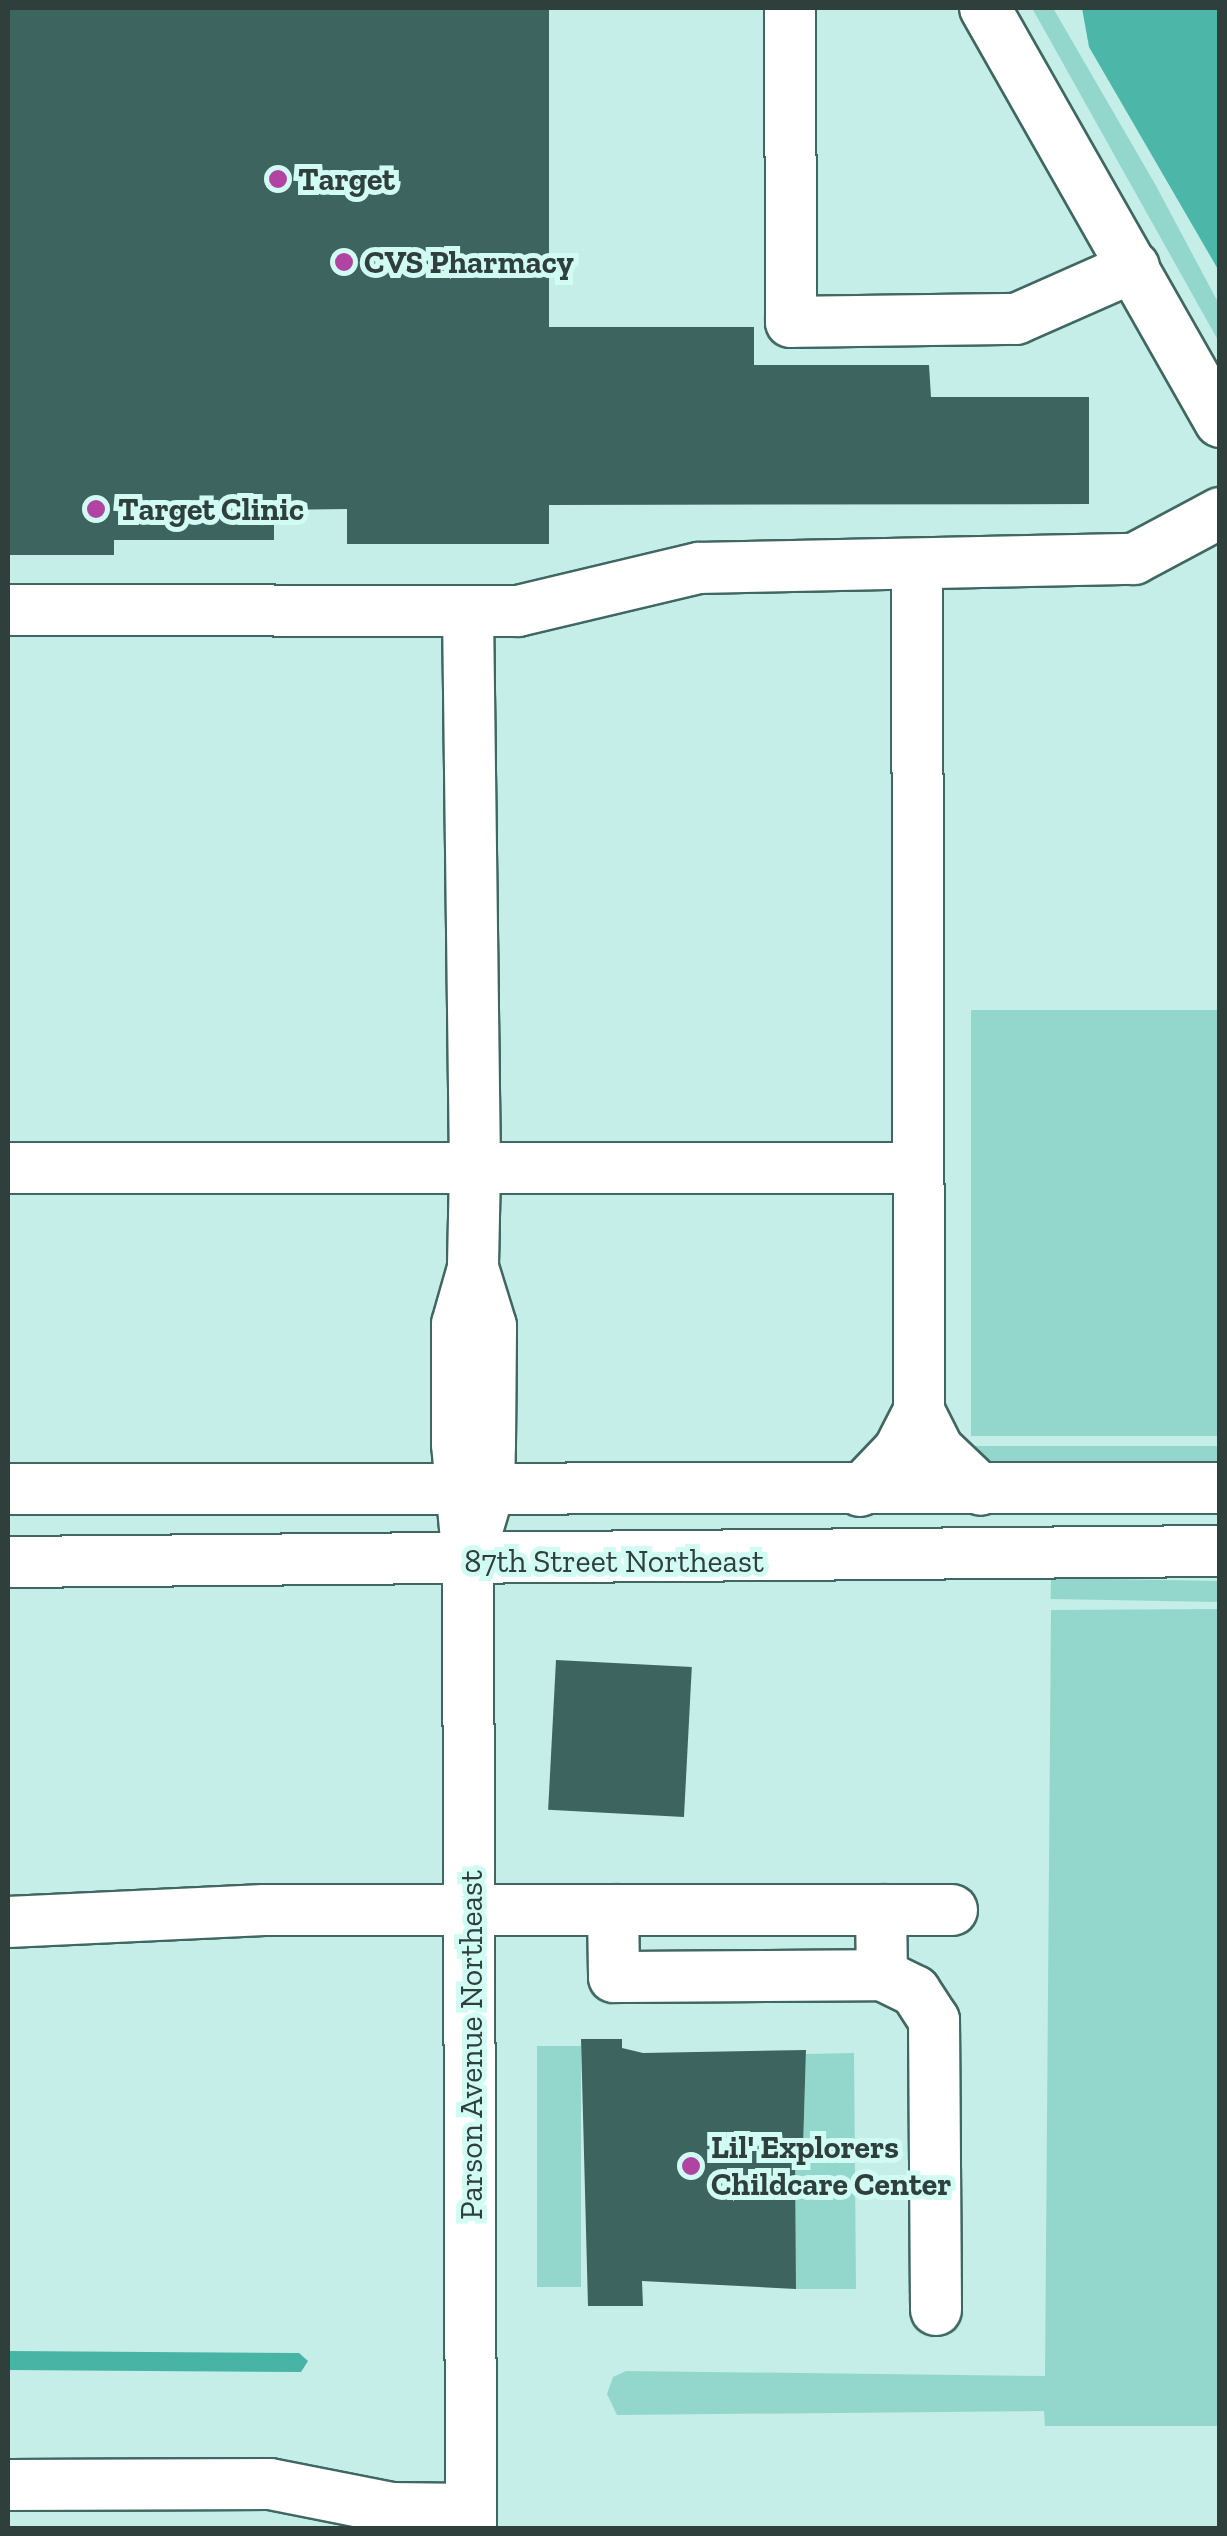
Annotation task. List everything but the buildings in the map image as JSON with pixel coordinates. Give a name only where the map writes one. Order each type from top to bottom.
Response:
[{"type":"street","points":[[790,8],[791,322],[1016,319],[1134,268]]},
{"type":"street","points":[[986,8],[1220,422]]},
{"type":"street","points":[[8,610],[468,612],[584,601],[699,568],[1134,559],[1220,513]]},
{"type":"street","points":[[917,566],[919,1412],[938,1449],[980,1490]]},
{"type":"street","name":"Parson Avenue Northeast","points":[[468,612],[473,1268],[491,1326],[468,1561],[471,2519]]},
{"type":"street","points":[[8,1168],[918,1168]]},
{"type":"street","points":[[860,1491],[899,1450],[919,1412]]},
{"type":"street","points":[[8,1489],[1220,1488]]},
{"type":"street","name":"87th Street Northeast","points":[[8,1562],[468,1561],[1220,1551]]},
{"type":"street","points":[[8,1922],[472,1908],[952,1910]]},
{"type":"street","points":[[613,1910],[614,1977],[882,1975],[915,1992],[934,2020],[936,2310]]},
{"type":"street","points":[[881,1910],[882,1975]]},
{"type":"street","points":[[8,2484],[270,2484],[390,2508],[471,2519]]},
{"type":"shaded area","points":[[1032,8],[1053,8],[1155,184],[1219,304],[1219,342]]},
{"type":"shaded area","points":[[1082,8],[1219,8],[1219,271],[1089,47]]},
{"type":"shaded area","points":[[971,1010],[1219,1010],[1219,1436],[971,1436]]},
{"type":"shaded area","points":[[970,1446],[1219,1446],[1219,1464],[970,1464]]},
{"type":"shaded area","points":[[1051,1578],[1219,1581],[1219,1602],[1051,1599]]},
{"type":"shaded area","points":[[1219,1609],[1219,2426],[1045,2426],[1044,2411],[617,2415],[607,2394],[613,2377],[626,2371],[1045,2376],[1051,1610]]},
{"type":"shaded area","points":[[537,2046],[581,2046],[581,2287],[537,2287]]},
{"type":"shaded area","points":[[854,2053],[856,2289],[796,2289],[795,2148],[803,2148],[806,2054]]},
{"type":"shaded area","points":[[8,2351],[299,2353],[308,2361],[301,2372],[8,2370]]},
{"type":"place","name":"Target","points":[[278,179]]},
{"type":"place","name":"CVS Pharmacy","points":[[344,262]]},
{"type":"place","name":"Target Clinic","points":[[96,509]]},
{"type":"place","name":"Lil' Explorers Childcare Center","points":[[691,2166]]}]
